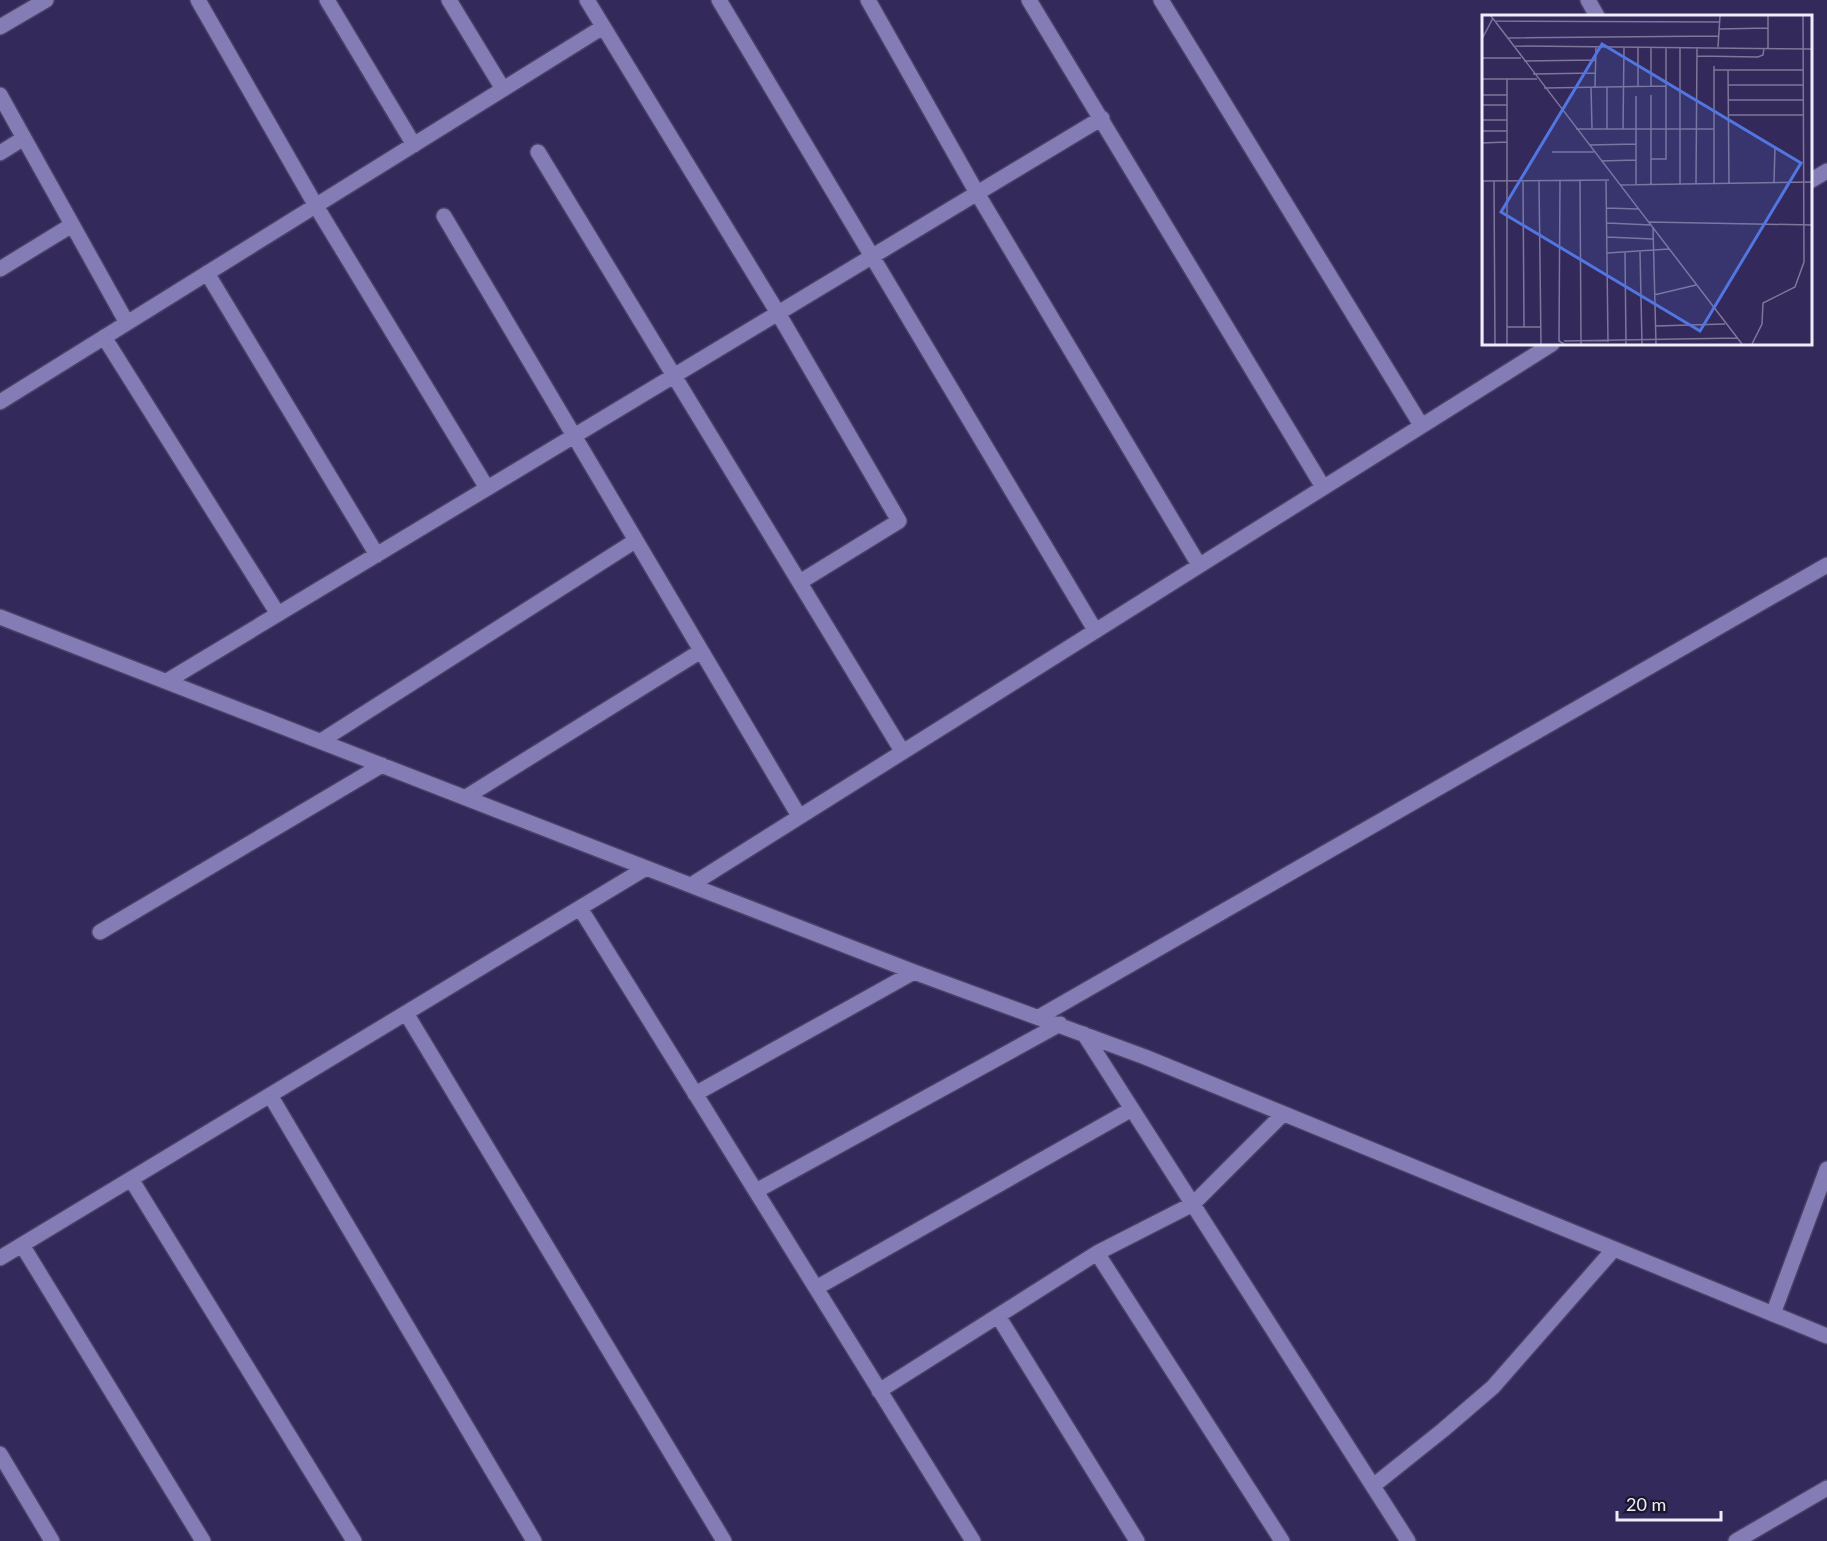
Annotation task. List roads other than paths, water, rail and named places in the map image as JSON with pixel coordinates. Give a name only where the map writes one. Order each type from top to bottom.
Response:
[{"type":"street","points":[[0,27],[46,0]]},
{"type":"street","points":[[198,0],[316,206],[487,488]]},
{"type":"street","points":[[327,0],[414,145]]},
{"type":"street","points":[[449,0],[503,89]]},
{"type":"street","points":[[587,0],[778,313],[899,521],[800,582]]},
{"type":"street","points":[[719,0],[1095,630]]},
{"type":"street","points":[[868,0],[977,193],[1199,565]]},
{"type":"street","points":[[1029,0],[1323,487]]},
{"type":"street","points":[[1161,0],[1421,425]]},
{"type":"street","points":[[1588,0],[1596,15]]},
{"type":"street","points":[[0,402],[603,27]]},
{"type":"street","points":[[0,95],[127,323]]},
{"type":"street","points":[[167,681],[1102,118]]},
{"type":"street","points":[[0,153],[24,138]]},
{"type":"street","points":[[538,152],[902,752]]},
{"type":"street","points":[[1812,180],[1827,171]]},
{"type":"street","points":[[444,216],[799,816]]},
{"type":"street","points":[[0,269],[72,225]]},
{"type":"street","points":[[207,273],[377,555]]},
{"type":"street","points":[[104,337],[278,614]]},
{"type":"street","points":[[691,885],[1550,345]]},
{"type":"street","points":[[321,741],[635,541]]},
{"type":"street","points":[[1039,1017],[1827,565]]},
{"type":"street","points":[[0,616],[914,972],[1060,1024],[1827,1336]]},
{"type":"street","points":[[466,797],[700,651]]},
{"type":"street","points":[[100,932],[382,765]]},
{"type":"street","points":[[0,1258],[646,868]]},
{"type":"street","points":[[580,908],[973,1541]]},
{"type":"street","points":[[695,1094],[914,972]]},
{"type":"street","points":[[406,1012],[724,1541]]},
{"type":"street","points":[[756,1191],[1060,1024]]},
{"type":"street","points":[[1084,1034],[1408,1541]]},
{"type":"street","points":[[270,1095],[534,1541]]},
{"type":"street","points":[[816,1288],[1132,1109]]},
{"type":"street","points":[[879,1391],[1097,1253],[1193,1204],[1283,1114]]},
{"type":"street","points":[[1773,1314],[1827,1169]]},
{"type":"street","points":[[131,1179],[354,1541]]},
{"type":"street","points":[[22,1245],[203,1541]]},
{"type":"street","points":[[1373,1486],[1443,1431],[1493,1387],[1614,1249]]},
{"type":"street","points":[[1097,1253],[1282,1541]]},
{"type":"street","points":[[998,1316],[1137,1541]]},
{"type":"street","points":[[0,1454],[52,1541]]},
{"type":"street","points":[[1736,1541],[1827,1488]]}]
